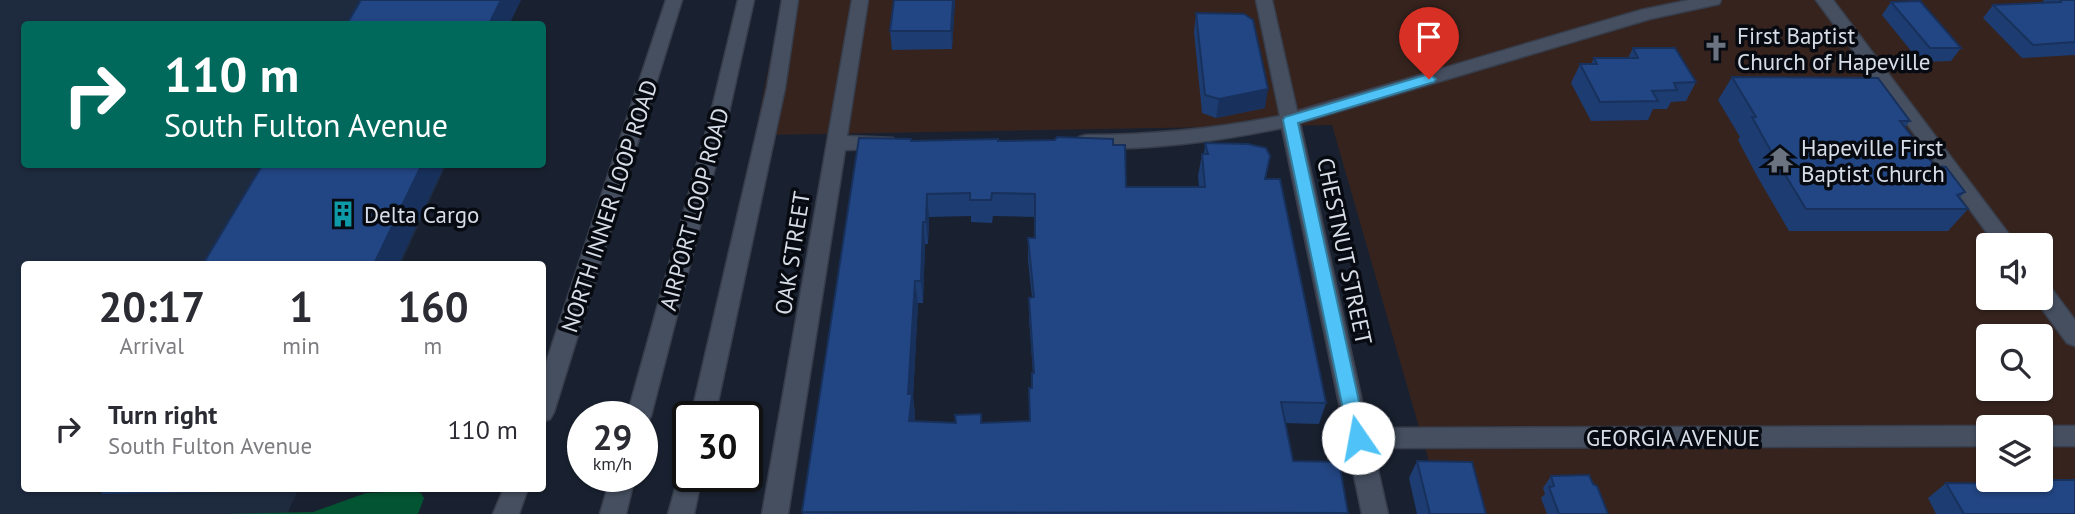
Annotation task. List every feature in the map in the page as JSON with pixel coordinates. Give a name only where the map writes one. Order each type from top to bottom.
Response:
[{"type":"street","name":"NORTH INNER LOOP ROAD","points":[[546,400],[674,0]]},
{"type":"street","name":"AIRPORT LOOP ROAD","points":[[643,401],[718,121],[746,0]]},
{"type":"street","points":[[706,401],[776,88],[790,0]]},
{"type":"street","name":"OAK STREET","points":[[775,514],[860,0]]},
{"type":"street","name":"CHESTNUT STREET","points":[[1264,0],[1375,514]]},
{"type":"street","points":[[1070,142],[1153,142],[1223,134],[1290,120],[1635,18],[1674,4],[1713,0]]},
{"type":"street","points":[[1824,0],[1998,233]]},
{"type":"street","points":[[836,143],[905,143]]},
{"type":"street","points":[[2053,307],[2075,337]]},
{"type":"street","name":"GEORGIA AVENUE","points":[[1358,438],[1976,436]]},
{"type":"street","points":[[2053,436],[2075,436]]},
{"type":"street","points":[[506,514],[514,492]]},
{"type":"street","points":[[613,514],[619,492]]},
{"type":"street","points":[[681,514],[686,492]]},
{"type":"shaded area","points":[[0,0],[521,0],[511,21],[21,21],[21,168],[445,168],[402,261],[21,261],[21,492],[297,492],[287,514],[0,514]]},
{"type":"shaded area","points":[[782,0],[2075,0],[2075,514],[1444,514],[1332,125],[755,135]]},
{"type":"green space","points":[[417,492],[424,498],[418,514],[224,514],[313,512],[366,493]]},
{"type":"building","points":[[361,0],[501,0],[490,21],[349,21]]},
{"type":"building","points":[[894,0],[953,0],[951,31],[890,31]]},
{"type":"building","points":[[2060,0],[2075,0],[2075,42],[2033,45],[1993,5],[2061,2]]},
{"type":"building","points":[[1920,1],[1961,48],[1930,48],[1891,2]]},
{"type":"building","points":[[1196,13],[1244,14],[1253,20],[1268,89],[1219,99],[1205,95]]},
{"type":"building","points":[[1633,48],[1675,48],[1696,82],[1674,83],[1677,90],[1652,91],[1658,101],[1600,102],[1580,64],[1597,64],[1594,58],[1638,58]]},
{"type":"building","points":[[1732,77],[1878,78],[1910,121],[1900,121],[1935,166],[1946,167],[1965,192],[1957,195],[1968,209],[1806,209],[1772,153],[1752,117],[1756,117]]},
{"type":"building","points":[[1057,137],[1113,139],[1113,145],[1125,145],[1126,187],[1205,187],[1202,154],[1208,154],[1205,143],[1248,144],[1266,148],[1270,156],[1265,179],[1280,179],[1326,403],[1281,402],[1293,461],[1339,462],[1348,513],[802,512],[859,138],[911,141],[1055,140]],"holes":[[[970,193],[970,200],[991,200],[992,193],[1035,194],[1035,238],[1028,238],[1034,297],[1029,298],[1034,373],[1032,388],[1029,388],[1030,421],[981,423],[981,414],[955,415],[956,423],[909,421],[912,394],[908,394],[915,281],[921,281],[927,194]]]},
{"type":"building","name":"Delta Cargo","points":[[261,168],[420,168],[375,261],[205,261]]},
{"type":"building","points":[[1417,461],[1472,462],[1486,514],[1430,514]]},
{"type":"building","points":[[1589,475],[1597,486],[1608,514],[1559,514],[1549,487],[1554,486],[1551,476]]},
{"type":"building","points":[[2053,480],[2075,480],[2075,514],[1964,514],[1946,483],[1976,483],[1976,492],[2053,492]]},
{"type":"place","name":"First Baptist Church of Hapeville","points":[[1716,48]]},
{"type":"place","name":"Hapeville First Baptist Church","points":[[1780,160]]},
{"type":"place","name":"Delta Cargo","points":[[343,214]]},
{"type":"route","points":[[1358,438],[1290,120],[1429,79]]}]
